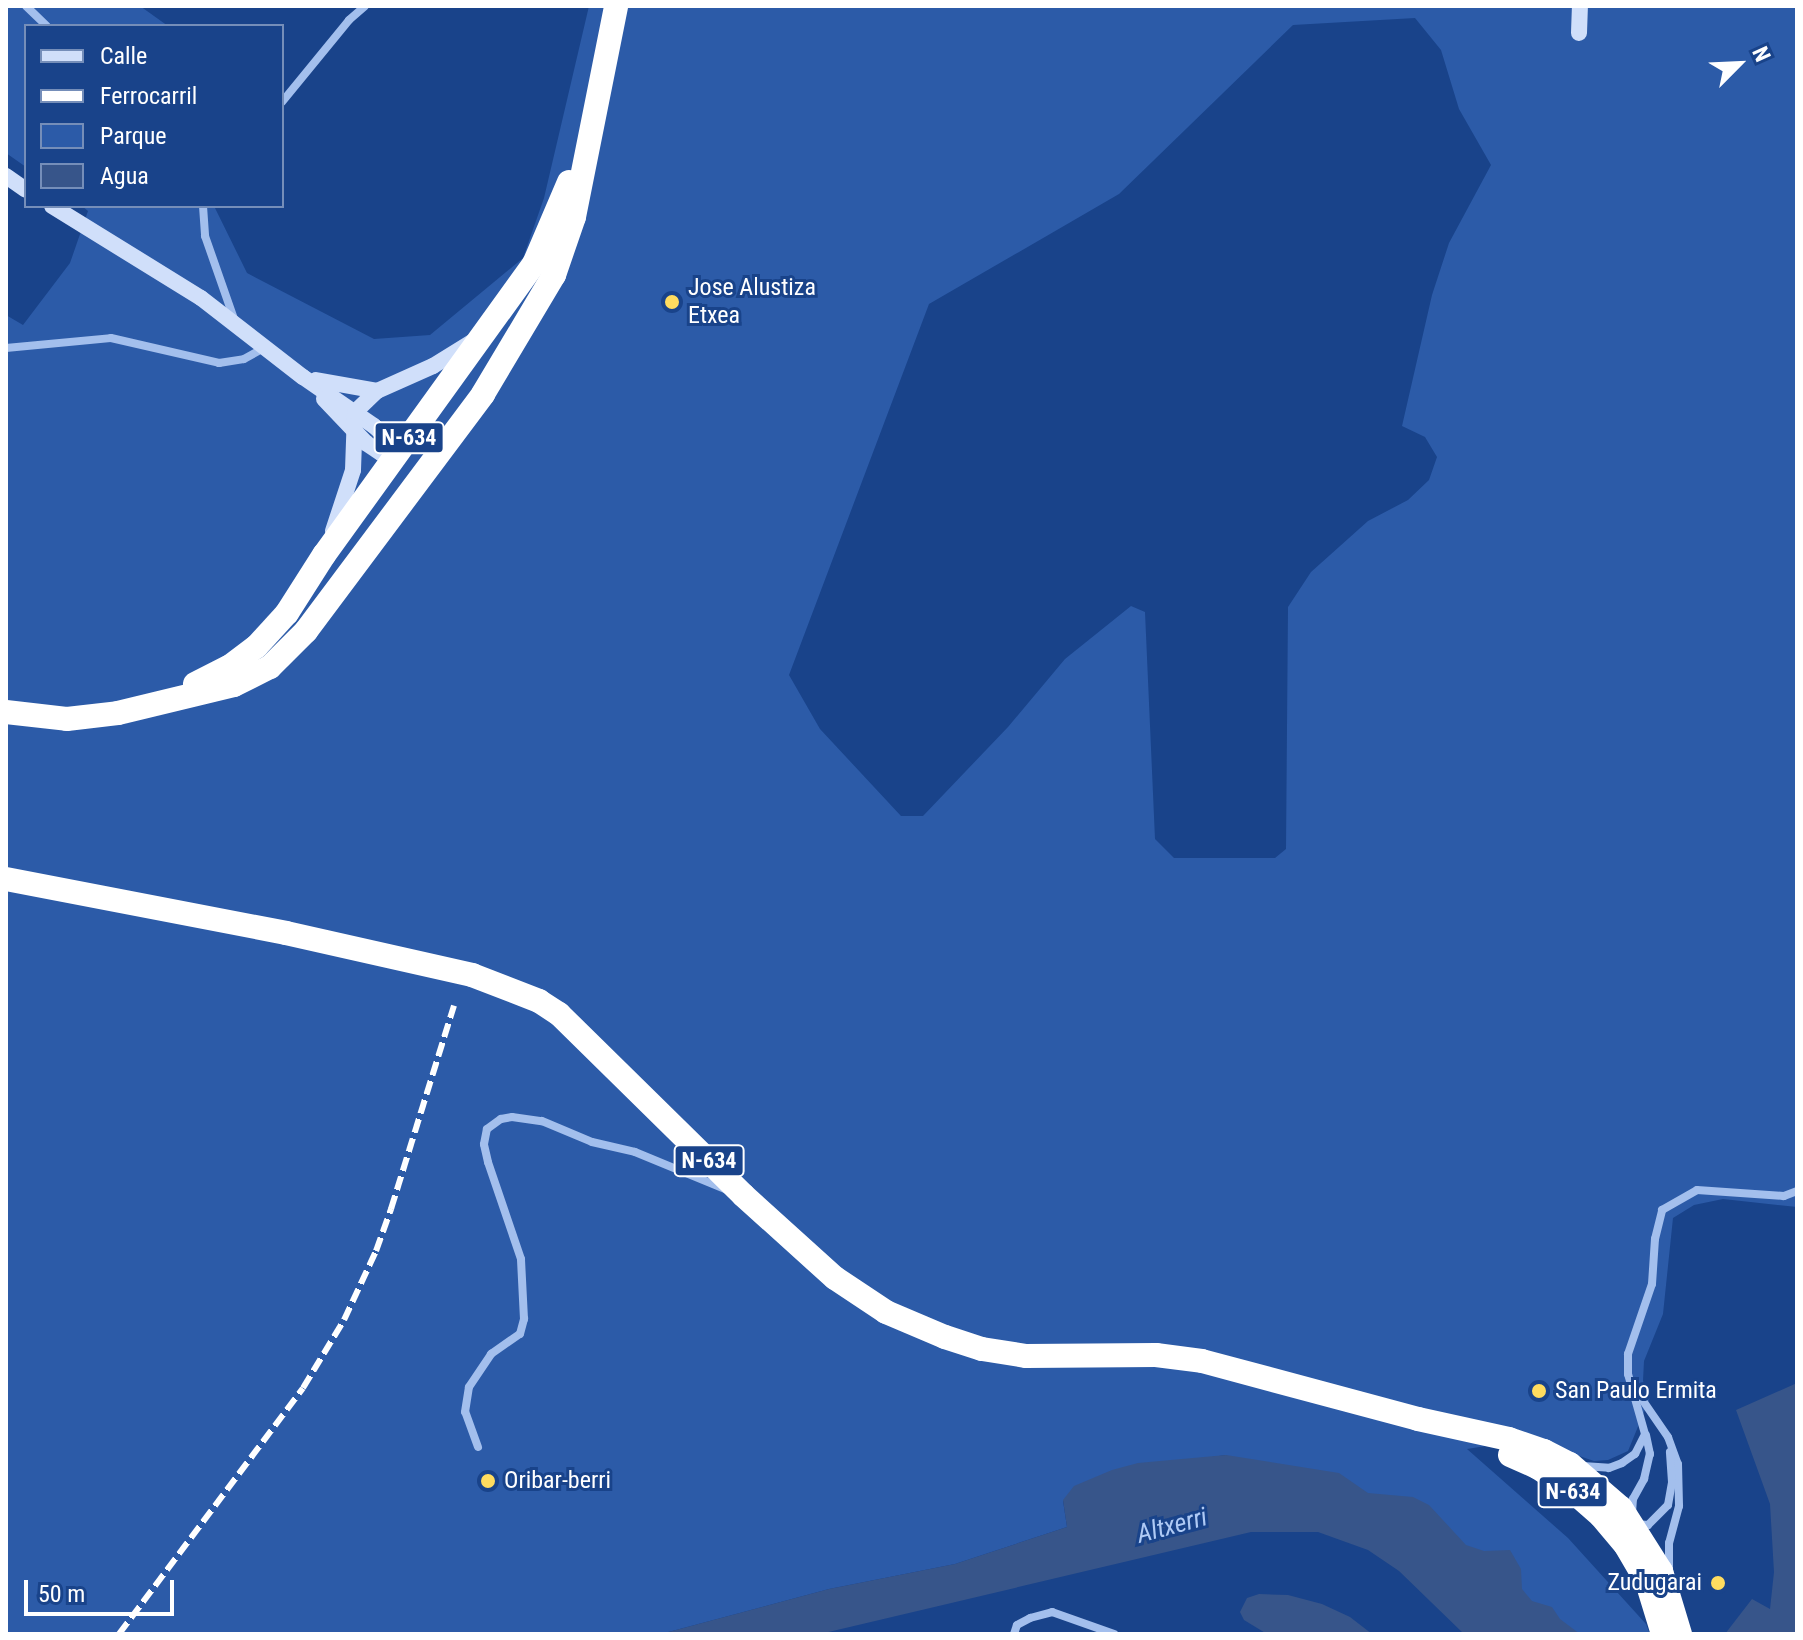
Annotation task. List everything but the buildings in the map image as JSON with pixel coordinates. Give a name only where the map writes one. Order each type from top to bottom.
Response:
[{"type":"highway","name":"N-634","points":[[6,712],[67,719],[118,713],[234,685],[270,667],[306,631],[483,394],[554,275],[574,217],[616,6]]},
{"type":"highway","name":"N-634","points":[[156,704],[229,667],[256,647],[287,613],[324,555],[534,264],[593,116]]},
{"type":"highway","points":[[347,577],[399,488],[402,471],[397,455],[431,442],[513,348]]},
{"type":"highway","name":"N-634","points":[[6,879],[286,933],[472,975],[516,991],[559,1014],[743,1195],[835,1278],[886,1312],[982,1349],[1026,1356],[1156,1355],[1202,1361],[1418,1419],[1509,1439],[1570,1464],[1621,1508],[1650,1549],[1671,1598],[1680,1634]]},
{"type":"highway","name":"N-634","points":[[1418,1419],[1537,1467],[1601,1516],[1626,1546],[1647,1582],[1663,1634]]},
{"type":"main road","points":[[1579,33],[1580,6]]},
{"type":"main road","points":[[6,176],[24,189]]},
{"type":"main road","points":[[55,208],[201,298],[303,377],[355,412],[390,441],[397,455]]},
{"type":"main road","points":[[324,555],[353,470],[355,412],[377,391],[464,349],[496,320]]},
{"type":"main road","points":[[303,377],[377,391]]},
{"type":"main road","points":[[303,377],[381,453],[397,455]]},
{"type":"street","points":[[26,6],[45,24]]},
{"type":"street","points":[[284,100],[349,20],[365,6]]},
{"type":"street","points":[[203,208],[205,236],[234,324]]},
{"type":"street","points":[[6,348],[111,338],[219,363],[244,359],[264,348]]},
{"type":"street","points":[[478,1447],[465,1412],[469,1387],[491,1354],[520,1334],[524,1319],[521,1259],[488,1162],[484,1144],[487,1129],[501,1119],[512,1117],[542,1121],[592,1142],[635,1152],[743,1195]]},
{"type":"street","points":[[1647,1582],[1634,1542],[1633,1499],[1644,1479],[1650,1454],[1628,1374],[1628,1354],[1652,1284],[1662,1210],[1697,1190],[1784,1196],[1797,1191]]},
{"type":"street","points":[[1628,1374],[1641,1400],[1668,1437],[1678,1464],[1679,1506],[1669,1543],[1671,1598]]},
{"type":"street","points":[[1570,1464],[1593,1468],[1622,1463],[1635,1454],[1645,1434]]},
{"type":"street","points":[[1537,1467],[1570,1477],[1622,1521],[1648,1525],[1668,1505],[1672,1482],[1668,1437]]},
{"type":"street","points":[[1014,1634],[1017,1625],[1052,1612],[1114,1634]]},
{"type":"green space","points":[[6,6],[140,6],[165,24],[24,24],[24,166],[6,153]]},
{"type":"green space","points":[[589,6],[1797,6],[1797,1207],[1723,1199],[1694,1205],[1673,1218],[1663,1314],[1644,1361],[1643,1381],[1651,1395],[1628,1451],[1608,1460],[1594,1461],[1529,1439],[1467,1449],[1568,1538],[1646,1624],[1650,1634],[1559,1634],[1226,1455],[1183,1461],[1063,1501],[1067,1527],[955,1564],[829,1589],[661,1634],[6,1634],[6,315],[23,325],[70,263],[88,211],[84,208],[215,208],[247,273],[374,339],[430,335],[523,258],[544,198]],"holes":[[[1415,18],[1441,50],[1459,109],[1491,165],[1449,243],[1432,295],[1402,426],[1425,437],[1437,457],[1429,480],[1408,500],[1368,521],[1311,572],[1288,607],[1286,849],[1275,858],[1174,858],[1155,839],[1145,612],[1131,606],[1065,659],[1008,727],[923,816],[901,816],[820,729],[789,675],[929,304],[1119,194],[1293,25]]]},
{"type":"water","points":[[1797,1383],[1797,1634],[1725,1634],[1752,1599],[1770,1609],[1774,1572],[1770,1504],[1736,1410]]},
{"type":"water","name":"Altxerri","points":[[1226,1455],[1339,1473],[1368,1493],[1413,1497],[1429,1505],[1466,1545],[1484,1551],[1510,1550],[1521,1569],[1522,1589],[1532,1601],[1552,1607],[1560,1619],[1580,1634],[1464,1634],[1399,1571],[1368,1550],[1318,1532],[1251,1532],[820,1634],[661,1634],[829,1589],[955,1564],[1067,1527],[1063,1500],[1074,1486],[1112,1470],[1138,1463]]},
{"type":"water","points":[[1259,1594],[1288,1595],[1322,1604],[1350,1617],[1372,1634],[1267,1634],[1244,1620],[1240,1612],[1247,1598]]},
{"type":"railway","points":[[119,1634],[303,1388],[344,1320],[376,1251],[391,1209],[454,1006]]},
{"type":"place","name":"Jose Alustiza Etxea","points":[[672,302]]},
{"type":"place","name":"San Paulo Ermita","points":[[1539,1391]]},
{"type":"place","name":"Oribar-berri","points":[[488,1481]]},
{"type":"place","name":"Zudugarai","points":[[1718,1583]]}]
